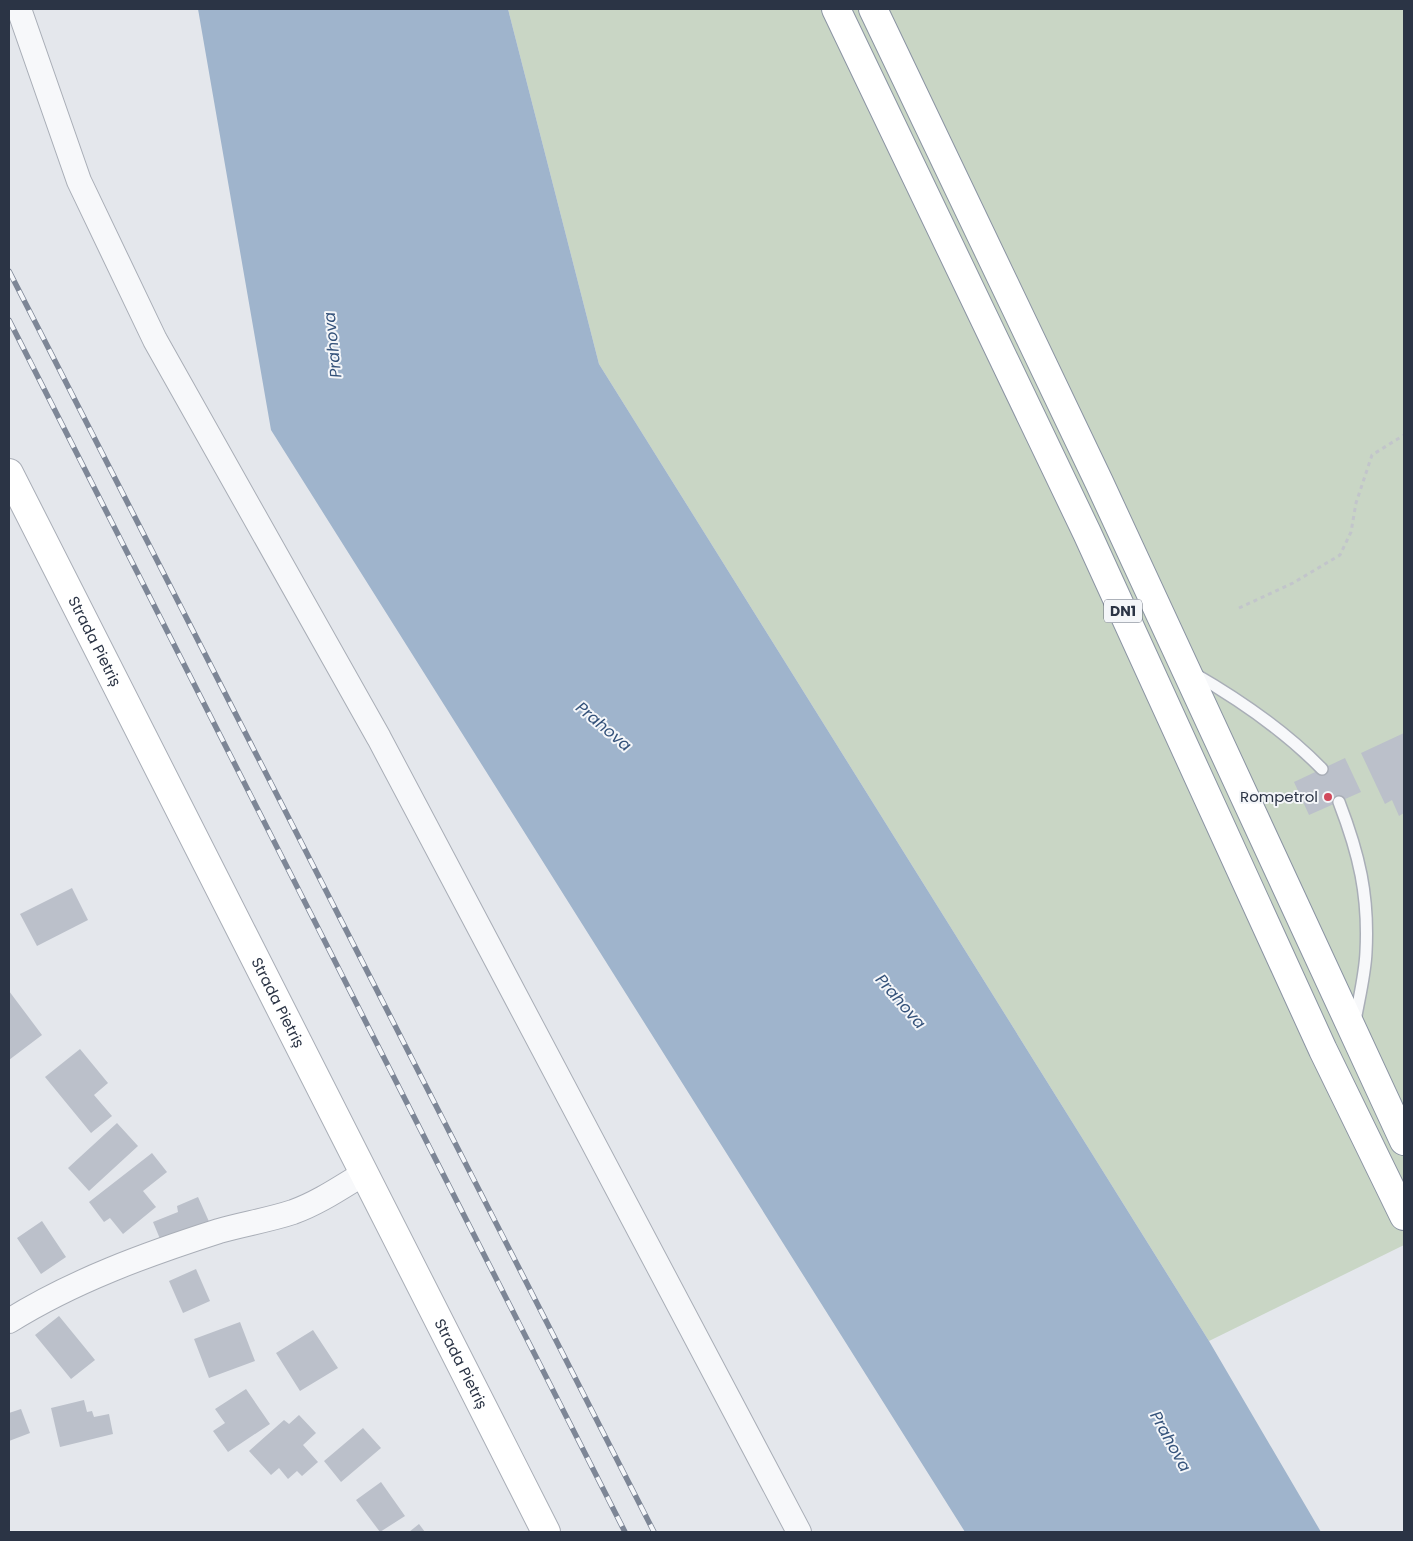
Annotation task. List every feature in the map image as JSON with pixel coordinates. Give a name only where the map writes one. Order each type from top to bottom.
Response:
[{"type":"main road","name":"DN1","points":[[836,9],[1088,533],[1315,1033],[1404,1216]]},
{"type":"main road","name":"DN1","points":[[873,9],[1095,473],[1404,1141]]},
{"type":"main road","name":"Strada Pietriș","points":[[9,472],[546,1532]]},
{"type":"street","points":[[18,9],[79,182],[155,340],[379,738],[799,1532]]},
{"type":"street","points":[[9,1321],[34,1305],[118,1268],[219,1231],[293,1212],[325,1198],[363,1174]]},
{"type":"lane","points":[[1185,669],[1226,692],[1287,735],[1322,769]]},
{"type":"lane","points":[[1339,802],[1355,844],[1365,893],[1366,953],[1353,1030]]},
{"type":"path","points":[[1239,608],[1293,583],[1340,555],[1351,532],[1356,503],[1372,455],[1404,435]]},
{"type":"green space","points":[[508,9],[1404,9],[1404,1245],[1209,1341],[599,364]]},
{"type":"water","name":"Prahova","points":[[198,9],[508,9],[599,364],[1209,1341],[1321,1532],[965,1532],[271,430]]},
{"type":"building","points":[[1404,733],[1404,813],[1399,816],[1392,800],[1385,804],[1361,753]]},
{"type":"building","points":[[1345,758],[1361,792],[1309,815],[1294,782]]},
{"type":"building","points":[[72,888],[88,920],[37,946],[20,914]]},
{"type":"building","points":[[9,991],[42,1035],[9,1060]]},
{"type":"building","points":[[80,1049],[108,1083],[94,1095],[112,1116],[91,1133],[45,1077]]},
{"type":"building","points":[[117,1123],[138,1146],[89,1191],[68,1168]]},
{"type":"building","points":[[152,1153],[167,1172],[143,1191],[156,1207],[123,1234],[110,1218],[104,1222],[89,1202]]},
{"type":"building","points":[[198,1197],[211,1226],[163,1246],[153,1222],[178,1212],[177,1206]]},
{"type":"building","points":[[42,1221],[66,1257],[41,1274],[17,1238]]},
{"type":"building","points":[[196,1269],[210,1301],[183,1313],[169,1281]]},
{"type":"building","points":[[59,1316],[95,1360],[71,1379],[35,1335]]},
{"type":"building","points":[[240,1322],[255,1361],[209,1378],[194,1339]]},
{"type":"building","points":[[313,1330],[338,1368],[300,1391],[276,1353]]},
{"type":"building","points":[[246,1389],[270,1424],[228,1452],[213,1431],[225,1423],[215,1409]]},
{"type":"building","points":[[84,1400],[87,1412],[92,1411],[94,1417],[109,1414],[113,1434],[60,1447],[51,1408]]},
{"type":"building","points":[[21,1409],[30,1433],[9,1441],[9,1413]]},
{"type":"building","points":[[299,1415],[316,1433],[303,1445],[318,1462],[302,1476],[297,1471],[288,1479],[279,1468],[271,1475],[249,1451],[284,1420],[289,1424]]},
{"type":"building","points":[[363,1428],[381,1448],[341,1482],[324,1461]]},
{"type":"building","points":[[381,1482],[405,1516],[380,1532],[356,1500]]},
{"type":"building","points":[[419,1524],[425,1532],[409,1532]]},
{"type":"railway","points":[[9,271],[654,1532]]},
{"type":"railway","points":[[9,320],[625,1532]]},
{"type":"place","name":"Rompetrol","points":[[1328,797]]}]
